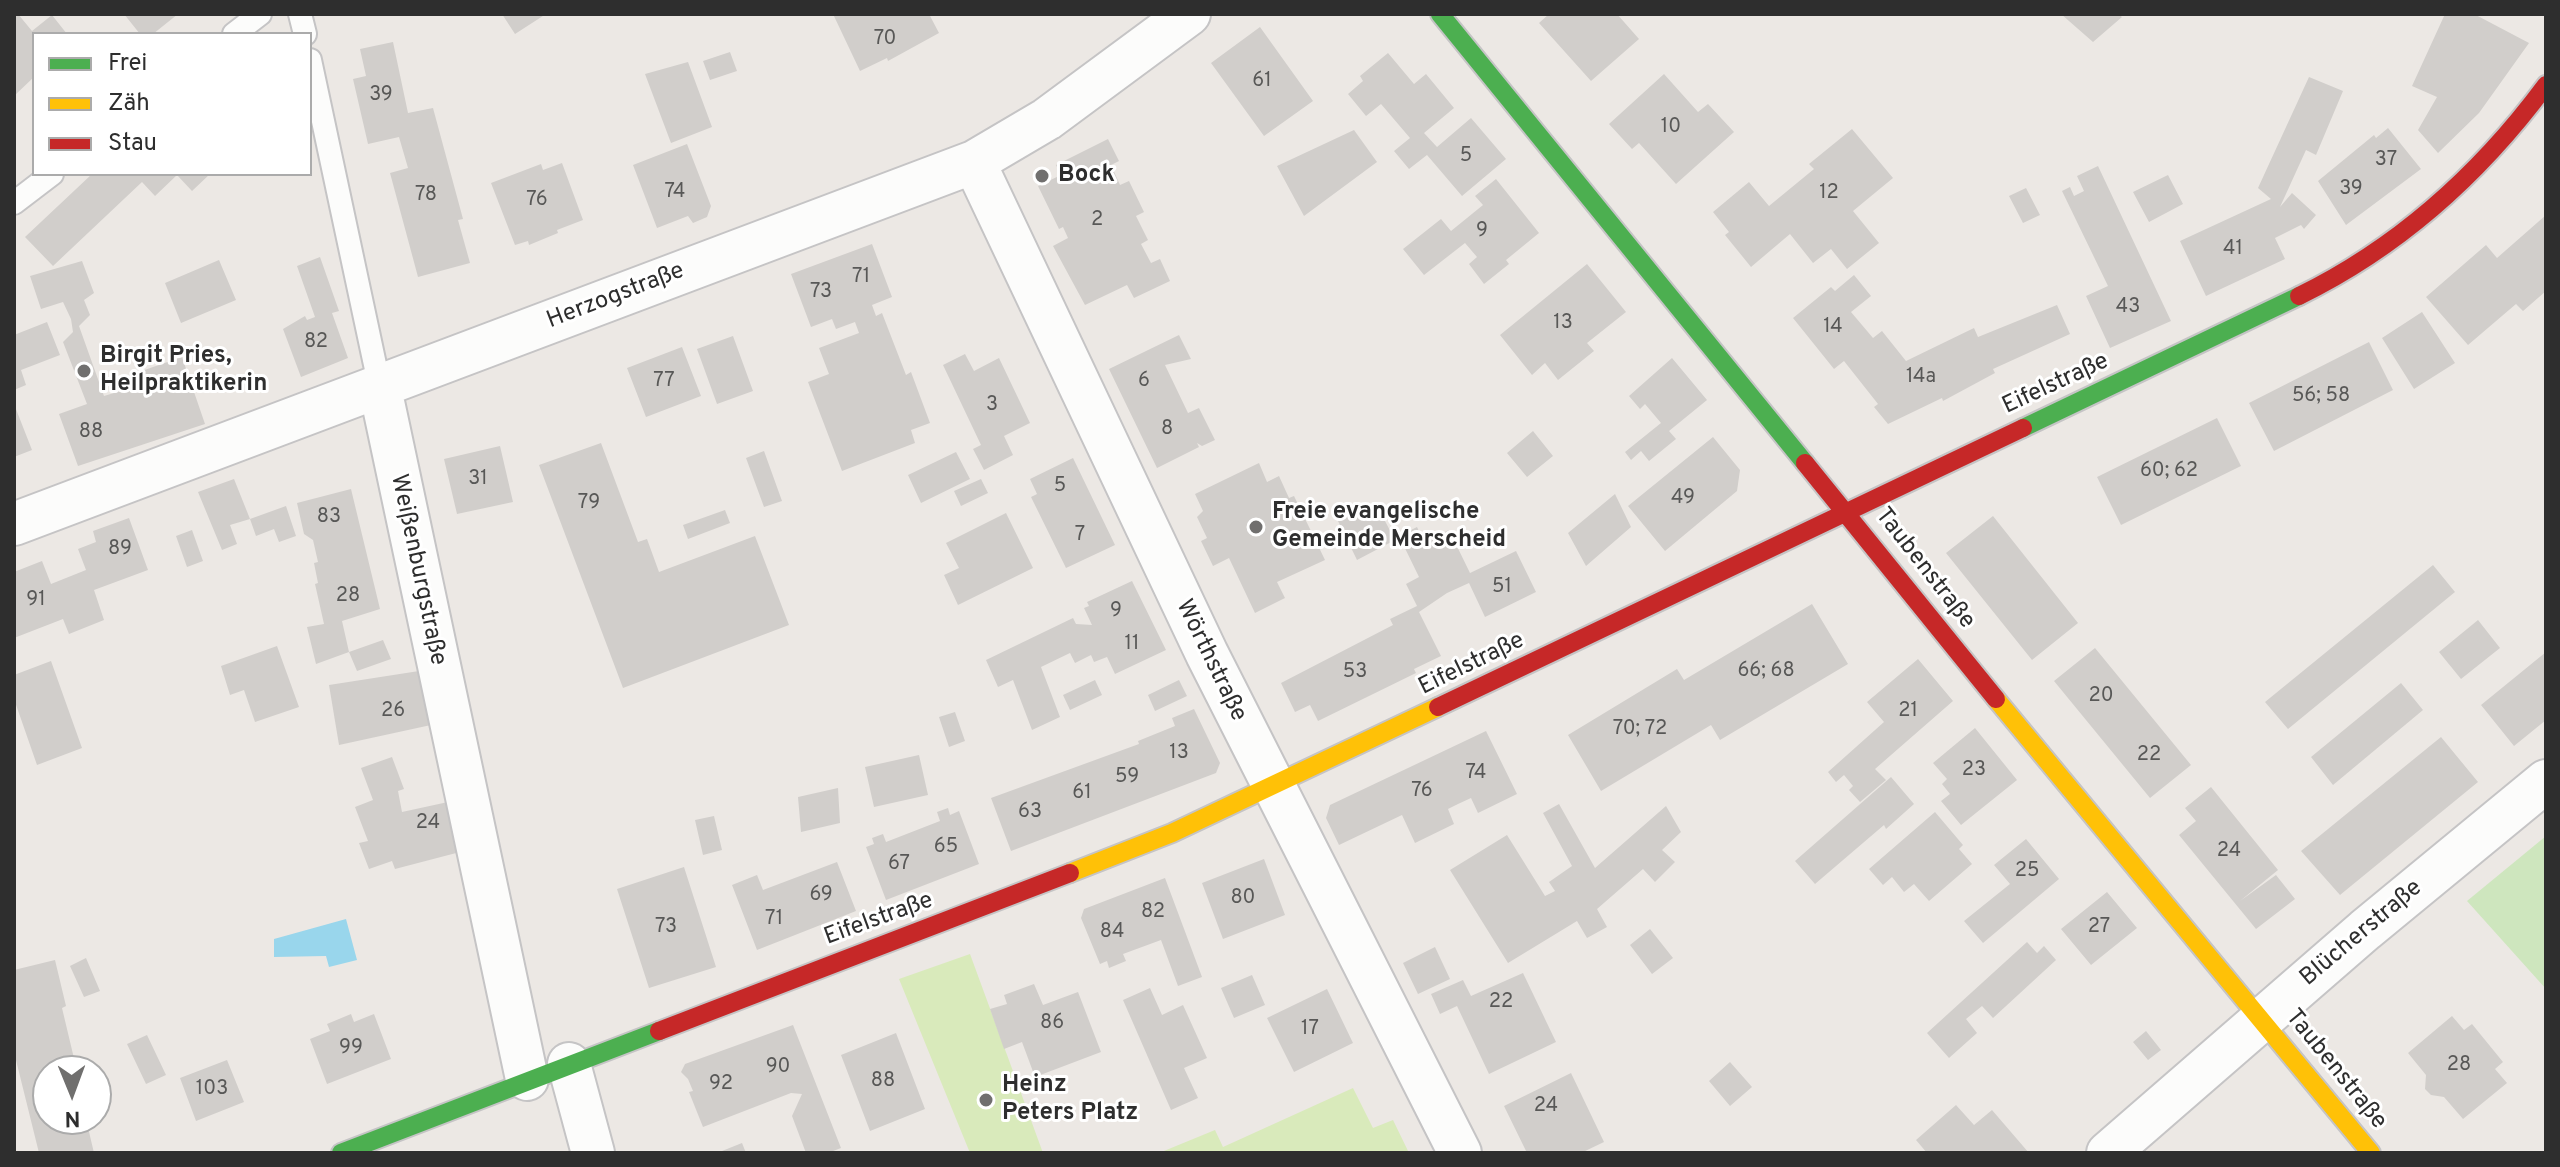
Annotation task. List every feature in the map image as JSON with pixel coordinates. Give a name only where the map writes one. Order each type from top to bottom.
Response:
[{"type":"street","name":"Herzogstraße","points":[[14,524],[974,162],[1047,119],[1189,14]]},
{"type":"street","name":"Taubenstraße","points":[[1440,14],[1847,511],[1932,621],[2199,948],[2262,1019],[2371,1153]]},
{"type":"street","name":"Eifelstraße","points":[[341,1153],[1172,833],[1273,788],[2357,265],[2403,231],[2477,166],[2507,135],[2546,85]]},
{"type":"street","name":"Wörthstraße","points":[[974,162],[1273,788],[1460,1153]]},
{"type":"street","name":"Weißenburgstraße","points":[[380,388],[527,1079]]},
{"type":"street","name":"Blücherstraße","points":[[2108,1153],[2262,1019],[2546,781]]},
{"type":"street","points":[[569,1064],[593,1153]]},
{"type":"lane","points":[[237,32],[260,14]]},
{"type":"lane","name":"Weißenburgstraße","points":[[312,69],[380,388]]},
{"type":"lane","points":[[14,203],[49,176]]},
{"type":"green space","points":[[2546,836],[2546,989],[2467,901]]},
{"type":"green space","name":"Heinz Peters Platz","points":[[970,954],[1043,1153],[970,1153],[899,979]]},
{"type":"green space","name":"Heinz Peters Platz","points":[[1353,1088],[1373,1128],[1393,1120],[1409,1153],[1159,1153],[1215,1130],[1223,1147]]},
{"type":"water","points":[[346,919],[357,960],[329,967],[326,956],[274,957],[274,939]]},
{"type":"building","points":[[14,14],[18,14],[32,31],[52,15],[65,32],[32,32],[32,79],[14,96]]},
{"type":"building","points":[[124,14],[178,14],[156,32],[138,32]]},
{"type":"building","points":[[502,14],[546,14],[515,34]]},
{"type":"building","points":[[833,14],[929,14],[939,33],[888,61],[887,58],[860,71]]},
{"type":"building","points":[[1549,14],[1617,14],[1639,39],[1591,81],[1539,23]]},
{"type":"building","points":[[2061,14],[2118,14],[2122,17],[2093,42]]},
{"type":"building","points":[[2445,14],[2474,14],[2529,43],[2479,113],[2438,153],[2418,130],[2437,97],[2412,86]]},
{"type":"building","points":[[1260,27],[1313,101],[1264,136],[1211,63]]},
{"type":"building","points":[[393,42],[408,113],[433,108],[463,219],[458,220],[470,263],[418,277],[390,173],[408,168],[399,137],[368,144],[353,79],[366,76],[360,49]]},
{"type":"building","points":[[730,52],[737,71],[710,80],[703,61]]},
{"type":"building","points":[[1388,53],[1414,84],[1426,74],[1454,108],[1424,133],[1437,147],[1471,118],[1506,159],[1462,196],[1427,155],[1409,169],[1394,151],[1410,138],[1381,104],[1366,116],[1348,94],[1363,81],[1360,76]]},
{"type":"building","points":[[688,62],[712,127],[671,143],[645,74]]},
{"type":"building","points":[[1664,74],[1698,112],[1708,104],[1734,132],[1676,184],[1639,143],[1632,149],[1609,124]]},
{"type":"building","points":[[2309,77],[2343,91],[2316,155],[2306,150],[2280,207],[2292,193],[2316,215],[2304,229],[2301,225],[2275,238],[2285,259],[2206,296],[2180,241],[2271,199],[2258,188]]},
{"type":"building","points":[[2388,128],[2421,169],[2346,225],[2318,181],[2374,135],[2376,138]]},
{"type":"building","points":[[1852,129],[1893,178],[1853,211],[1879,243],[1847,269],[1831,249],[1813,263],[1790,234],[1751,267],[1725,235],[1729,232],[1713,212],[1749,182],[1769,206],[1814,169],[1809,164]]},
{"type":"building","points":[[1354,130],[1377,162],[1304,216],[1277,166]]},
{"type":"building","points":[[1108,139],[1119,161],[1111,165],[1120,185],[1129,181],[1144,212],[1136,216],[1148,240],[1141,244],[1151,263],[1160,259],[1170,281],[1134,298],[1127,285],[1085,305],[1053,246],[1068,238],[1063,227],[1059,229],[1038,186],[1061,175],[1056,165]]},
{"type":"building","points":[[687,144],[711,206],[707,217],[693,223],[688,216],[657,228],[633,165]]},
{"type":"building","points":[[562,163],[583,220],[529,245],[528,241],[515,245],[491,183],[541,164],[543,170]]},
{"type":"building","points":[[2098,166],[2171,321],[2110,348],[2086,296],[2108,286],[2062,191],[2070,187],[2074,196],[2084,191],[2077,176]]},
{"type":"building","points":[[2168,175],[2183,204],[2149,222],[2133,192]]},
{"type":"building","points":[[90,176],[176,176],[155,196],[142,182],[53,266],[25,237]]},
{"type":"building","points":[[178,176],[208,176],[192,191]]},
{"type":"building","points":[[1496,179],[1539,233],[1506,260],[1509,264],[1484,284],[1469,264],[1477,257],[1465,243],[1424,275],[1403,249],[1441,219],[1451,231],[1483,205],[1475,196]]},
{"type":"building","points":[[2026,188],[2040,215],[2023,223],[2009,196]]},
{"type":"building","points":[[2546,215],[2546,291],[2523,311],[2516,304],[2468,345],[2426,297],[2486,245],[2497,258]]},
{"type":"building","points":[[872,244],[892,297],[872,305],[876,316],[882,313],[906,375],[911,372],[930,423],[911,430],[915,443],[842,471],[808,382],[829,374],[819,348],[859,333],[855,322],[836,329],[832,319],[811,327],[791,274]]},
{"type":"building","points":[[320,257],[339,311],[332,313],[348,358],[301,377],[283,329],[305,316],[307,320],[315,317],[297,266]]},
{"type":"building","points":[[219,260],[236,300],[181,323],[165,283]]},
{"type":"building","points":[[82,261],[94,293],[84,300],[90,315],[79,326],[104,396],[134,387],[130,375],[182,357],[205,424],[78,466],[59,414],[87,404],[63,342],[73,332],[71,319],[63,302],[41,309],[30,276]]},
{"type":"building","points":[[1587,264],[1626,312],[1587,343],[1594,351],[1558,380],[1545,363],[1532,375],[1500,335]]},
{"type":"building","points":[[1854,275],[1871,296],[1851,312],[1873,338],[1882,331],[1906,361],[1974,328],[1978,337],[2057,305],[2070,334],[1993,369],[1995,373],[1943,401],[1942,398],[1888,424],[1874,407],[1878,404],[1844,361],[1834,369],[1793,318],[1831,287],[1835,291]]},
{"type":"building","points":[[2422,312],[2455,363],[2414,389],[2382,338]]},
{"type":"building","points":[[47,322],[60,355],[21,370],[26,385],[14,390],[14,335]]},
{"type":"building","points":[[1179,335],[1191,359],[1165,365],[1188,413],[1199,408],[1215,440],[1202,446],[1197,443],[1199,447],[1157,468],[1109,369]]},
{"type":"building","points":[[733,336],[753,391],[717,404],[697,349]]},
{"type":"building","points":[[2369,342],[2393,390],[2274,451],[2249,403]]},
{"type":"building","points":[[682,347],[701,396],[646,417],[627,368]]},
{"type":"building","points":[[965,354],[974,371],[999,358],[1030,423],[1004,436],[1013,455],[984,470],[973,449],[981,445],[943,365]]},
{"type":"building","points":[[1672,358],[1707,400],[1669,431],[1676,439],[1649,461],[1641,451],[1631,460],[1625,452],[1661,423],[1645,404],[1640,409],[1629,396]]},
{"type":"building","points":[[14,404],[32,450],[14,457]]},
{"type":"building","points":[[2217,418],[2241,466],[2121,525],[2097,477]]},
{"type":"building","points":[[1533,431],[1553,456],[1527,477],[1507,453]]},
{"type":"building","points":[[1713,437],[1740,470],[1737,491],[1665,551],[1628,506]]},
{"type":"building","points":[[601,443],[638,542],[647,539],[659,572],[755,536],[789,625],[623,688],[539,465]]},
{"type":"building","points":[[500,446],[513,502],[457,514],[444,459]]},
{"type":"building","points":[[764,451],[782,501],[764,507],[746,458]]},
{"type":"building","points":[[956,452],[970,479],[921,503],[908,475]]},
{"type":"building","points":[[1073,458],[1115,545],[1066,568],[1031,497],[1037,494],[1030,479]]},
{"type":"building","name":"Freie evangelische Gemeinde Merscheid","points":[[1259,463],[1267,482],[1279,476],[1289,498],[1294,496],[1325,560],[1277,582],[1285,598],[1255,613],[1229,558],[1213,566],[1201,541],[1207,538],[1197,517],[1203,511],[1195,494]]},
{"type":"building","points":[[234,479],[250,519],[230,525],[237,544],[222,550],[198,492]]},
{"type":"building","points":[[981,479],[988,493],[961,506],[954,491]]},
{"type":"building","points":[[351,489],[380,609],[342,621],[349,652],[316,664],[307,627],[324,624],[315,584],[318,583],[314,563],[318,562],[313,540],[304,534],[297,503]]},
{"type":"building","points":[[1615,494],[1631,527],[1586,566],[1568,533]]},
{"type":"building","points":[[1375,502],[1395,540],[1357,560],[1338,521]]},
{"type":"building","points":[[286,506],[296,536],[279,542],[274,529],[256,536],[250,519]]},
{"type":"building","points":[[725,510],[730,523],[688,539],[683,525]]},
{"type":"building","points":[[1006,513],[1033,568],[958,605],[944,575],[959,568],[946,543]]},
{"type":"building","points":[[1993,516],[2078,623],[2032,660],[1946,553]]},
{"type":"building","points":[[129,518],[148,570],[94,590],[104,620],[69,634],[63,619],[14,638],[14,572],[42,561],[51,584],[86,570],[78,549],[96,542],[93,531]]},
{"type":"building","points":[[1417,527],[1424,542],[1449,530],[1470,573],[1516,551],[1536,592],[1485,617],[1469,583],[1447,593],[1419,612],[1441,656],[1414,669],[1416,673],[1318,721],[1310,705],[1295,712],[1281,683],[1393,625],[1390,619],[1417,606],[1406,584],[1419,577],[1399,536]]},
{"type":"building","points":[[192,530],[203,561],[187,567],[176,536]]},
{"type":"building","points":[[2433,565],[2455,592],[2288,729],[2265,702]]},
{"type":"building","points":[[1132,581],[1166,650],[1115,674],[1107,657],[1094,662],[1091,655],[1075,663],[1070,653],[1041,667],[1060,717],[1032,730],[1013,680],[998,687],[986,660],[1073,618],[1076,624],[1092,625],[1084,608],[1089,606],[1087,602]]},
{"type":"building","points":[[1812,604],[1848,664],[1720,740],[1711,725],[1601,791],[1568,735],[1677,669],[1684,680]]},
{"type":"building","points":[[2478,620],[2500,648],[2461,679],[2439,652]]},
{"type":"building","points":[[383,640],[391,659],[357,671],[349,652]]},
{"type":"building","points":[[277,646],[299,707],[255,722],[244,690],[230,695],[221,666]]},
{"type":"building","points":[[2095,648],[2191,765],[2150,798],[2054,681]]},
{"type":"building","points":[[2546,652],[2546,720],[2514,746],[2481,705]]},
{"type":"building","points":[[1918,659],[1953,701],[1875,769],[1886,780],[1860,802],[1849,790],[1853,786],[1844,775],[1836,782],[1828,772],[1884,722],[1867,702]]},
{"type":"building","points":[[51,661],[82,748],[37,765],[14,699],[14,675]]},
{"type":"building","points":[[419,671],[431,725],[339,745],[329,685]]},
{"type":"building","points":[[1095,680],[1102,695],[1070,710],[1063,695]]},
{"type":"building","points":[[1179,680],[1187,696],[1155,711],[1148,695]]},
{"type":"building","points":[[2401,683],[2423,710],[2333,785],[2311,757]]},
{"type":"building","points":[[1194,709],[1220,763],[1216,773],[1011,851],[991,798],[1139,744],[1138,741],[1175,726],[1172,718]]},
{"type":"building","points":[[955,712],[965,741],[949,747],[939,717]]},
{"type":"building","points":[[1975,728],[2017,780],[1961,825],[1941,801],[1950,794],[1942,784],[1947,779],[1933,763]]},
{"type":"building","points":[[1486,731],[1517,794],[1478,813],[1471,798],[1458,804],[1448,809],[1454,824],[1415,843],[1402,815],[1339,845],[1326,818],[1330,805]]},
{"type":"building","points":[[2441,737],[2478,782],[2340,895],[2301,851]]},
{"type":"building","points":[[919,755],[928,795],[874,807],[865,767]]},
{"type":"building","points":[[392,757],[404,789],[398,791],[402,812],[448,802],[460,852],[395,869],[392,861],[369,869],[359,843],[368,841],[355,807],[373,800],[361,768]]},
{"type":"building","points":[[1891,777],[1914,804],[1886,829],[1884,825],[1815,884],[1795,861]]},
{"type":"building","points":[[2211,787],[2278,870],[2240,901],[2276,875],[2295,899],[2256,929],[2179,835],[2196,821],[2185,808]]},
{"type":"building","points":[[838,788],[840,823],[801,832],[798,797]]},
{"type":"building","points":[[1559,804],[1595,868],[1666,806],[1681,832],[1662,850],[1675,862],[1655,882],[1643,869],[1597,909],[1607,927],[1587,938],[1577,921],[1508,963],[1450,870],[1507,835],[1545,896],[1555,891],[1549,882],[1572,866],[1543,813]]},
{"type":"building","points":[[948,808],[950,815],[959,811],[979,864],[886,900],[866,847],[874,844],[872,838],[883,834],[886,842],[940,821],[937,812]]},
{"type":"building","points":[[1935,812],[1963,845],[1959,849],[1972,864],[1929,901],[1914,884],[1904,892],[1892,877],[1883,885],[1869,869]]},
{"type":"building","points":[[714,816],[722,850],[703,855],[695,820]]},
{"type":"building","points":[[2026,839],[2059,879],[1983,943],[1964,921],[2010,884],[1994,865]]},
{"type":"building","points":[[1264,859],[1285,915],[1223,939],[1202,883]]},
{"type":"building","points":[[837,862],[856,911],[757,950],[732,885],[757,875],[763,890]]},
{"type":"building","points":[[684,867],[716,967],[649,988],[617,889]]},
{"type":"building","points":[[1165,878],[1202,977],[1178,986],[1161,940],[1123,954],[1126,961],[1109,968],[1107,961],[1100,964],[1081,918],[1084,909]]},
{"type":"building","points":[[2107,892],[2137,928],[2091,965],[2061,929]]},
{"type":"building","points":[[1650,929],[1673,958],[1652,974],[1630,945]]},
{"type":"building","points":[[2027,942],[2037,953],[2044,946],[2056,960],[1993,1018],[1982,1006],[1966,1019],[1977,1033],[1949,1058],[1927,1033]]},
{"type":"building","points":[[1435,947],[1450,979],[1418,994],[1403,963]]},
{"type":"building","points":[[86,958],[100,991],[84,997],[70,966]]},
{"type":"building","points":[[55,960],[73,1055],[32,1055],[32,1125],[14,1052],[14,970]]},
{"type":"building","points":[[1523,973],[1556,1042],[1489,1074],[1457,1006],[1440,1014],[1431,994],[1463,980],[1471,996]]},
{"type":"building","points":[[1252,975],[1265,1005],[1234,1018],[1221,988]]},
{"type":"building","points":[[1034,984],[1043,1005],[1078,992],[1101,1052],[1035,1077],[1022,1042],[1004,1049],[990,1009],[1007,1004],[1004,995]]},
{"type":"building","points":[[1150,988],[1162,1015],[1183,1005],[1207,1058],[1184,1068],[1198,1098],[1171,1110],[1123,1000]]},
{"type":"building","points":[[1327,989],[1353,1043],[1294,1072],[1267,1018]]},
{"type":"building","points":[[351,1014],[354,1022],[374,1014],[391,1059],[327,1084],[310,1039],[330,1031],[327,1024]]},
{"type":"building","points":[[2452,1016],[2464,1030],[2472,1024],[2503,1062],[2495,1069],[2507,1083],[2463,1119],[2444,1097],[2431,1095],[2425,1089],[2426,1075],[2408,1053]]},
{"type":"building","points":[[793,1025],[841,1148],[828,1153],[806,1153],[792,1116],[802,1094],[791,1093],[703,1127],[689,1092],[693,1091],[681,1072],[685,1064]]},
{"type":"building","points":[[2146,1031],[2161,1050],[2148,1060],[2133,1042]]},
{"type":"building","points":[[896,1033],[925,1109],[870,1131],[841,1055]]},
{"type":"building","points":[[147,1035],[166,1075],[146,1084],[127,1044]]},
{"type":"building","points":[[227,1060],[244,1102],[196,1121],[180,1078]]},
{"type":"building","points":[[1730,1062],[1752,1087],[1730,1106],[1709,1081]]},
{"type":"building","points":[[1571,1073],[1604,1142],[1581,1153],[1527,1153],[1504,1106]]},
{"type":"building","points":[[1956,1105],[1974,1125],[1992,1110],[2029,1153],[1927,1153],[1916,1140]]},
{"type":"building","points":[[35,1135],[90,1135],[94,1153],[39,1153]]},
{"type":"building","points":[[742,1143],[746,1153],[717,1153]]},
{"type":"traffic: fast","points":[[1440,14],[1805,463]]},
{"type":"traffic: fast","points":[[2023,428],[2299,296]]},
{"type":"traffic: fast","points":[[341,1153],[659,1031]]},
{"type":"traffic: slow","points":[[1996,699],[2371,1153]]},
{"type":"traffic: slow","points":[[1070,873],[1172,833],[1438,707]]},
{"type":"traffic: jam","points":[[2299,296],[2370,255],[2435,206],[2494,149],[2546,85]]},
{"type":"traffic: jam","points":[[1438,707],[2023,428]]},
{"type":"traffic: jam","points":[[1805,463],[1996,699]]},
{"type":"traffic: jam","points":[[659,1031],[1070,873]]},
{"type":"place","name":"Bock","points":[[1042,176]]},
{"type":"place","name":"Birgit Pries, Heilpraktikerin","points":[[84,371]]},
{"type":"place","name":"Freie evangelische Gemeinde Merscheid","points":[[1256,527]]},
{"type":"place","name":"Heinz Peters Platz","points":[[986,1100]]}]
